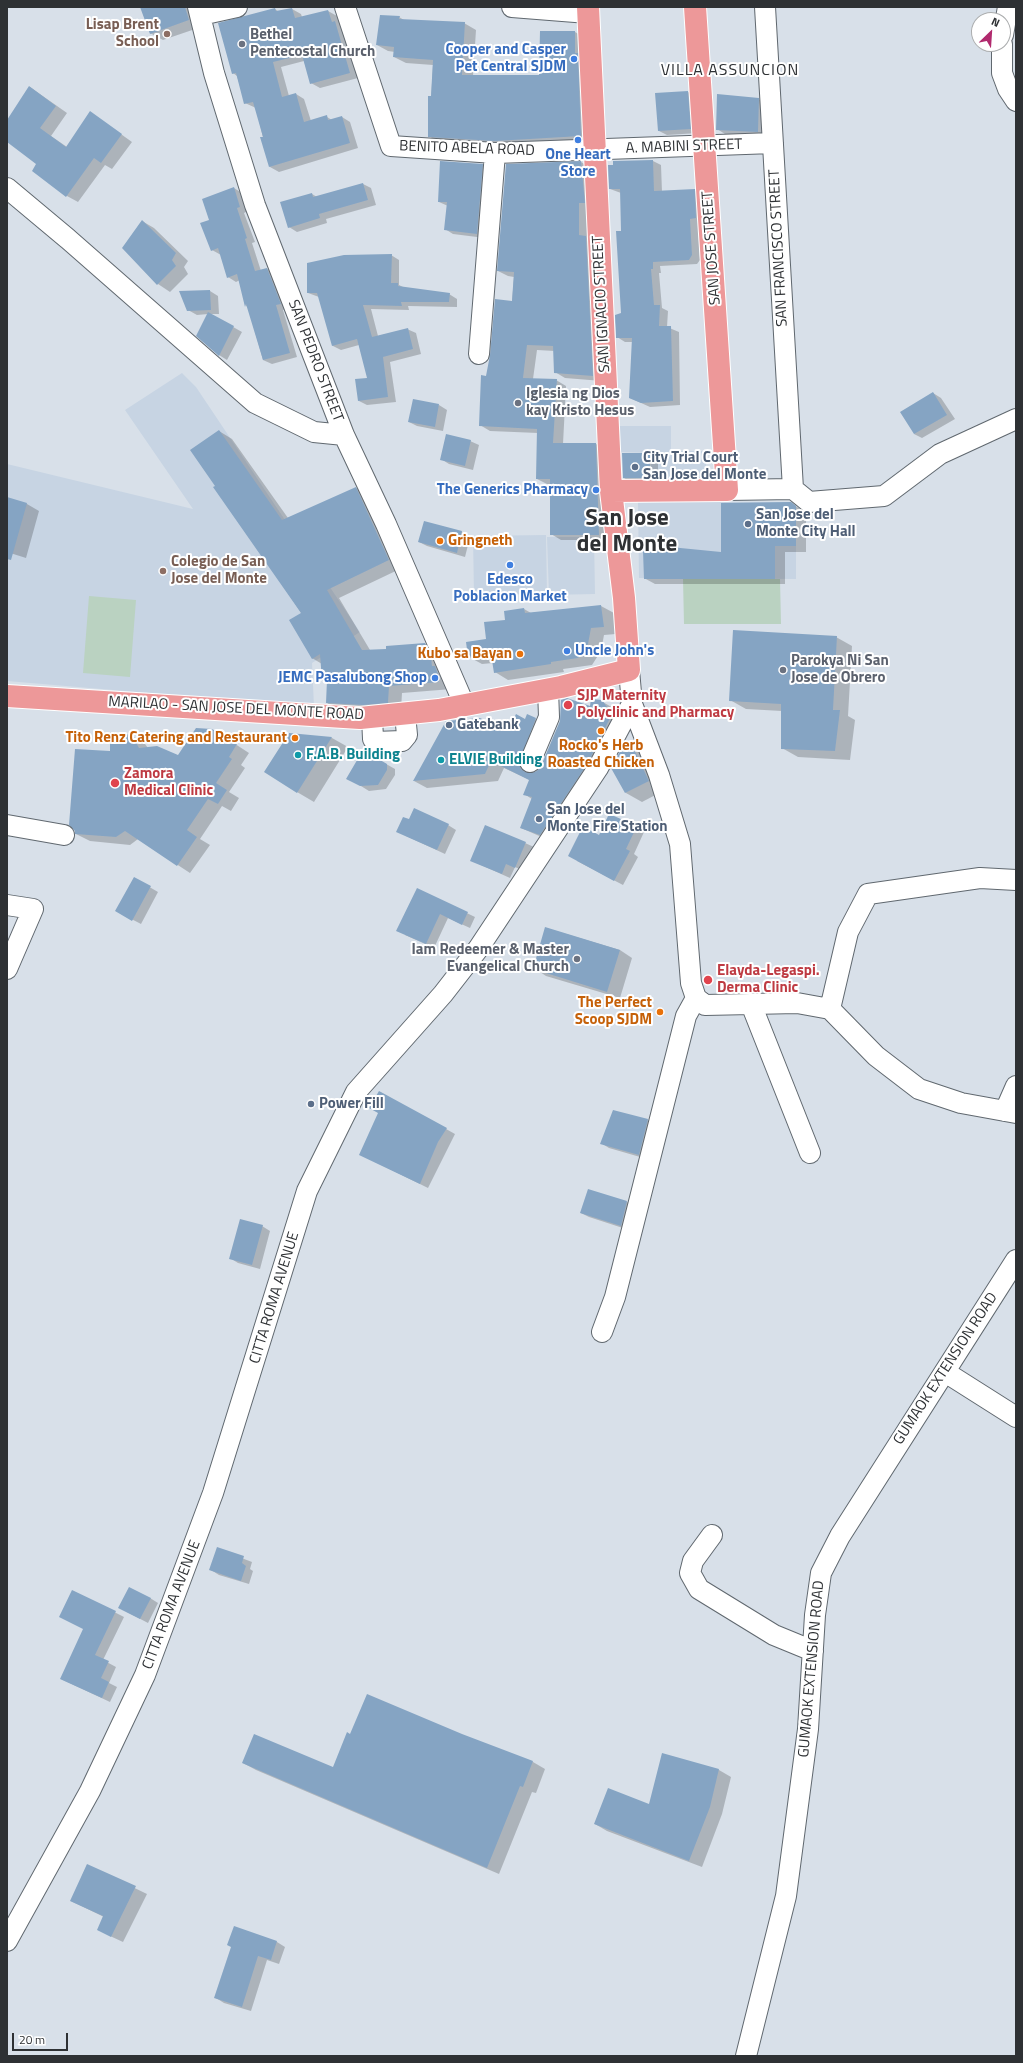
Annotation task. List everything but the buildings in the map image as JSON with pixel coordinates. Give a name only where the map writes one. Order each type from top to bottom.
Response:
[{"type":"main road","name":"SAN JOSE STREET","points":[[695,7],[727,490]]},
{"type":"main road","name":"SAN IGNACIO STREET","points":[[588,10],[611,491],[624,598],[629,670]]},
{"type":"main road","points":[[611,491],[727,490]]},
{"type":"main road","name":"MARILAO - SAN JOSE DEL MONTE ROAD","points":[[7,696],[360,718],[439,710],[548,689],[629,670]]},
{"type":"street","points":[[200,11],[237,7]]},
{"type":"street","name":"BENITO ABELA ROAD","points":[[345,7],[391,146],[495,153],[594,151]]},
{"type":"street","points":[[512,7],[588,10]]},
{"type":"street","name":"SAN FRANCISCO STREET","points":[[765,7],[793,488]]},
{"type":"street","name":"SAN PEDRO STREET","points":[[200,11],[214,73],[255,206],[344,435],[386,524],[464,704]]},
{"type":"street","points":[[1002,52],[1002,73],[1008,89],[1016,101]]},
{"type":"street","name":"A. MABINI STREET","points":[[594,151],[773,143]]},
{"type":"street","points":[[479,354],[495,153]]},
{"type":"street","points":[[7,188],[68,239],[255,403],[314,432],[344,435]]},
{"type":"street","points":[[727,490],[793,488],[809,502],[884,496],[940,454],[1016,419]]},
{"type":"street","name":"SAN IGNACIO STREET","points":[[629,670],[632,704],[659,776],[680,844],[691,983],[696,998]]},
{"type":"street","points":[[530,762],[549,717],[548,689]]},
{"type":"street","name":"CITTA ROMA AVENUE","points":[[7,1941],[12,1920],[90,1791],[145,1675],[213,1493],[307,1192],[356,1092],[443,994],[478,949],[598,768],[632,704]]},
{"type":"street","points":[[7,825],[64,834]]},
{"type":"street","points":[[830,1009],[848,932],[868,894],[980,878],[1016,880]]},
{"type":"street","points":[[7,905],[33,909],[7,969]]},
{"type":"street","points":[[602,1332],[615,1297],[686,1016],[696,998],[705,1005],[797,1003],[830,1009],[876,1056],[919,1088],[961,1103],[1011,1112],[1016,1086]]},
{"type":"street","points":[[751,1004],[810,1153]]},
{"type":"street","name":"GUMAOK EXTENSION ROAD","points":[[746,2056],[786,1896],[808,1729],[815,1615],[820,1573],[840,1536],[1016,1260]]},
{"type":"street","points":[[945,1372],[1016,1418]]},
{"type":"street","points":[[712,1535],[693,1560],[690,1573],[698,1589],[774,1634],[813,1651]]},
{"type":"shaded area","name":"Colegio de San Jose del Monte","points":[[182,373],[196,387],[360,632],[312,663],[314,707],[7,681],[7,464],[193,509],[125,410]]},
{"type":"shaded area","points":[[617,426],[671,426],[671,451],[706,451],[706,479],[651,479],[651,453],[617,452]]},
{"type":"shaded area","points":[[638,502],[796,502],[796,579],[639,578]]},
{"type":"shaded area","name":"Edesco Poblacion Market","points":[[546,535],[547,594],[474,595],[473,536]]},
{"type":"shaded area","name":"Edesco Poblacion Market","points":[[547,537],[594,537],[595,594],[549,595]]},
{"type":"green space","points":[[683,579],[780,579],[781,624],[684,624]]},
{"type":"green space","points":[[89,596],[136,600],[130,677],[83,673]]},
{"type":"place","name":"Lisap Brent School","points":[[167,34]]},
{"type":"place","name":"Bethel Pentecostal Church","points":[[242,44]]},
{"type":"place","name":"Cooper and Casper Pet Central SJDM","points":[[574,59]]},
{"type":"place","name":"One Heart Store","points":[[578,140]]},
{"type":"place","name":"Iglesia ng Dios kay Kristo Hesus","points":[[518,403]]},
{"type":"place","name":"City Trial Court San Jose del Monte","points":[[635,467]]},
{"type":"place","name":"The Generics Pharmacy","points":[[596,490]]},
{"type":"place","name":"San Jose del Monte City Hall","points":[[748,524]]},
{"type":"place","name":"Gringneth","points":[[440,541]]},
{"type":"place","name":"Edesco Poblacion Market","points":[[510,565]]},
{"type":"place","name":"Colegio de San Jose del Monte","points":[[163,571]]},
{"type":"place","name":"Uncle John's","points":[[567,651]]},
{"type":"place","name":"Kubo sa Bayan","points":[[520,654]]},
{"type":"place","name":"Parokya Ni San Jose de Obrero","points":[[783,670]]},
{"type":"place","name":"JEMC Pasalubong Shop","points":[[435,678]]},
{"type":"place","name":"SJP Maternity Polyclinic and Pharmacy","points":[[568,705]]},
{"type":"place","name":"Gatebank","points":[[449,725]]},
{"type":"place","name":"Rocko's Herb Roasted Chicken","points":[[601,731]]},
{"type":"place","name":"Tito Renz Catering and Restaurant","points":[[295,738]]},
{"type":"place","name":"F.A.B. Building","points":[[298,755]]},
{"type":"place","name":"ELVIE Building","points":[[441,760]]},
{"type":"place","name":"Zamora Medical Clinic","points":[[115,783]]},
{"type":"place","name":"San Jose del Monte Fire Station","points":[[539,819]]},
{"type":"place","name":"Iam Redeemer & Master Evangelical Church","points":[[577,959]]},
{"type":"place","name":"Elayda-Legaspi. Derma Clinic","points":[[708,980]]},
{"type":"place","name":"The Perfect Scoop SJDM","points":[[660,1012]]},
{"type":"place","name":"Power Fill","points":[[311,1104]]},
{"type":"district","name":"VILLA ASSUNCION","points":[[730,71]]},
{"type":"district","name":"San Jose del Monte","points":[[627,532]]}]
